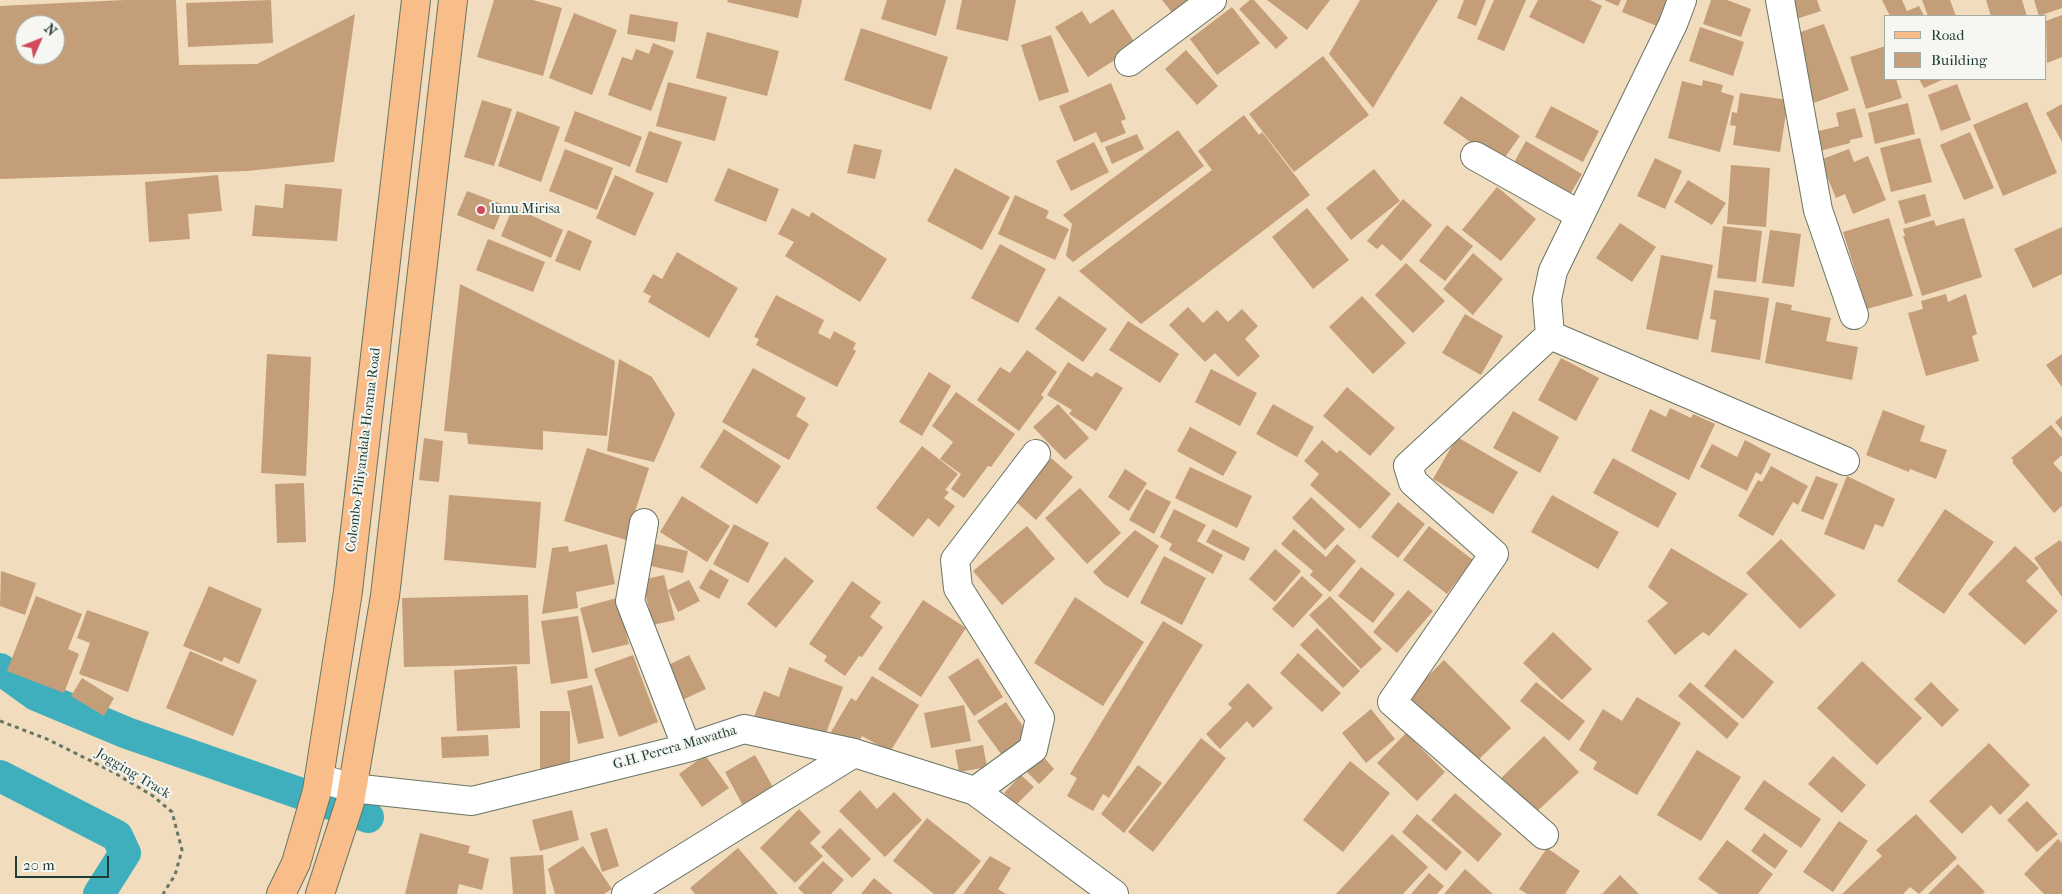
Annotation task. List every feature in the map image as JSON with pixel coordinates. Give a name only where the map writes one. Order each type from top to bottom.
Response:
[{"type":"main road","name":"Colombo-Piliyandala-Horana Road","points":[[281,894],[296,863],[318,785],[348,591],[416,0]]},
{"type":"main road","points":[[325,883],[351,795],[385,596],[453,0]]},
{"type":"main road","points":[[411,47],[448,51]]},
{"type":"street","points":[[1129,62],[1212,0]]},
{"type":"street","points":[[1550,335],[1547,299],[1553,271],[1673,24],[1682,0]]},
{"type":"street","points":[[1780,0],[1818,210],[1854,315]]},
{"type":"street","points":[[1475,156],[1580,215]]},
{"type":"street","points":[[1550,335],[1845,461]]},
{"type":"street","points":[[1544,835],[1392,702],[1494,554],[1413,482],[1408,466],[1550,335]]},
{"type":"street","points":[[975,791],[1033,749],[1040,718],[958,588],[955,560],[1036,454]]},
{"type":"street","points":[[644,523],[630,601],[687,748]]},
{"type":"street","name":"G.H. Perera Mawatha","points":[[318,785],[351,795],[472,801],[687,748],[744,729],[854,753],[975,791],[1114,894]]},
{"type":"street","points":[[626,894],[854,753]]},
{"type":"path","name":"Jogging Track","points":[[0,721],[47,740],[113,772],[154,796],[172,812],[182,850],[175,875],[163,894]]},
{"type":"building","points":[[125,0],[176,0],[179,65],[257,64],[355,14],[334,162],[247,171],[0,179],[0,6]]},
{"type":"building","points":[[271,0],[273,43],[188,47],[186,3]]},
{"type":"building","points":[[494,0],[533,0],[562,8],[543,76],[477,57]]},
{"type":"building","points":[[728,0],[802,0],[798,18],[727,2]]},
{"type":"building","points":[[887,0],[946,0],[936,36],[881,19]]},
{"type":"building","points":[[962,0],[1016,0],[1008,41],[956,29]]},
{"type":"building","points":[[1162,0],[1194,0],[1174,15]]},
{"type":"building","points":[[1250,0],[1254,0],[1288,38],[1276,49],[1239,9]]},
{"type":"building","points":[[1267,0],[1330,0],[1307,30]]},
{"type":"building","points":[[1360,0],[1438,0],[1373,108],[1329,54]]},
{"type":"building","points":[[1464,0],[1486,0],[1476,26],[1457,18]]},
{"type":"building","points":[[1494,0],[1526,0],[1504,51],[1477,39]]},
{"type":"building","points":[[1538,0],[1590,0],[1602,6],[1584,44],[1529,17]]},
{"type":"building","points":[[1604,0],[1621,0],[1618,6]]},
{"type":"building","points":[[1627,0],[1678,0],[1667,30],[1622,12]]},
{"type":"building","points":[[1711,0],[1727,0],[1751,9],[1741,37],[1703,24]]},
{"type":"building","points":[[1787,0],[1817,0],[1821,11],[1793,20]]},
{"type":"building","points":[[1882,0],[1902,0],[1907,11],[1919,6],[1924,15],[1890,15]]},
{"type":"building","points":[[1922,0],[1950,0],[1956,15],[1928,15]]},
{"type":"building","points":[[1986,0],[2022,0],[2027,15],[1991,15]]},
{"type":"building","points":[[2034,0],[2062,0],[2062,8],[2039,15]]},
{"type":"building","points":[[1232,7],[1260,43],[1217,75],[1190,39]]},
{"type":"building","points":[[1113,9],[1137,46],[1088,77],[1055,27],[1082,11],[1090,24]]},
{"type":"building","points":[[574,13],[617,30],[592,95],[549,78]]},
{"type":"building","points":[[630,14],[678,22],[675,42],[627,34]]},
{"type":"building","points":[[2062,15],[2062,57],[2047,63],[2047,21]]},
{"type":"building","points":[[1824,24],[1849,90],[1814,103],[1789,36]]},
{"type":"building","points":[[1700,27],[1744,42],[1733,76],[1689,61]]},
{"type":"building","points":[[861,28],[948,57],[931,110],[844,80]]},
{"type":"building","points":[[707,32],[779,51],[767,96],[696,78]]},
{"type":"building","points":[[1051,35],[1069,92],[1039,101],[1021,45]]},
{"type":"building","points":[[653,43],[674,51],[651,111],[608,95],[622,57],[632,60],[636,49],[649,54]]},
{"type":"building","points":[[1884,47],[1884,80],[1896,80],[1902,98],[1866,109],[1850,57]]},
{"type":"building","points":[[1186,50],[1218,86],[1197,105],[1165,69]]},
{"type":"building","points":[[1323,56],[1369,115],[1294,172],[1249,114]]},
{"type":"building","points":[[1703,80],[1723,85],[1721,92],[1734,96],[1720,152],[1668,138],[1682,81],[1702,86]]},
{"type":"building","points":[[1920,80],[1942,80],[1924,88]]},
{"type":"building","points":[[668,82],[727,97],[715,141],[656,126]]},
{"type":"building","points":[[1111,83],[1126,119],[1121,121],[1126,133],[1101,143],[1096,132],[1074,142],[1059,106]]},
{"type":"building","points":[[1957,84],[1971,120],[1941,131],[1928,95]]},
{"type":"building","points":[[1740,93],[1788,100],[1780,152],[1733,145],[1736,126],[1730,125],[1732,112],[1737,113]]},
{"type":"building","points":[[1461,96],[1520,136],[1501,163],[1443,123]]},
{"type":"building","points":[[482,100],[512,109],[494,166],[464,157]]},
{"type":"building","points":[[2027,102],[2057,173],[2003,196],[1973,125]]},
{"type":"building","points":[[1908,103],[1915,134],[1875,144],[1868,113]]},
{"type":"building","points":[[2062,104],[2062,142],[2046,113]]},
{"type":"building","points":[[1551,106],[1599,131],[1583,162],[1535,137]]},
{"type":"building","points":[[1855,108],[1863,137],[1850,140],[1850,143],[1820,151],[1815,132],[1839,126],[1836,113]]},
{"type":"building","points":[[517,111],[560,127],[541,182],[498,166]]},
{"type":"building","points":[[575,111],[642,137],[630,167],[564,141]]},
{"type":"building","points":[[1244,115],[1259,135],[1262,132],[1310,195],[1141,324],[1079,271],[1212,170],[1198,151]]},
{"type":"building","points":[[1178,130],[1204,166],[1073,262],[1066,256],[1072,224],[1063,215]]},
{"type":"building","points":[[649,131],[682,142],[667,183],[635,172]]},
{"type":"building","points":[[1970,132],[1994,188],[1964,200],[1940,145]]},
{"type":"building","points":[[1137,134],[1144,149],[1112,164],[1105,147]]},
{"type":"building","points":[[1920,138],[1932,182],[1891,192],[1880,148]]},
{"type":"building","points":[[1526,141],[1582,174],[1568,198],[1512,166]]},
{"type":"building","points":[[1094,142],[1109,172],[1071,191],[1056,161]]},
{"type":"building","points":[[854,144],[882,150],[875,179],[847,173]]},
{"type":"building","points":[[565,149],[613,168],[597,210],[549,191]]},
{"type":"building","points":[[1849,149],[1854,162],[1868,156],[1886,200],[1853,214],[1845,194],[1836,198],[1820,160]]},
{"type":"building","points":[[1655,158],[1682,171],[1665,209],[1637,196]]},
{"type":"building","points":[[1731,165],[1770,168],[1766,227],[1727,224]]},
{"type":"building","points":[[728,168],[779,189],[766,222],[714,201]]},
{"type":"building","points":[[955,168],[1010,197],[982,250],[927,221]]},
{"type":"building","points":[[1374,169],[1400,201],[1351,240],[1326,208]]},
{"type":"building","points":[[218,175],[222,211],[188,214],[190,239],[149,242],[145,182]]},
{"type":"building","points":[[615,175],[654,193],[635,236],[596,218]]},
{"type":"building","points":[[1688,180],[1726,203],[1712,225],[1674,202]]},
{"type":"building","points":[[285,184],[342,189],[337,241],[252,236],[255,205],[283,208]]},
{"type":"building","points":[[1497,187],[1536,219],[1501,261],[1462,230]]},
{"type":"building","name":"lunu Mirisa","points":[[467,191],[504,205],[494,230],[457,215]]},
{"type":"building","points":[[1925,194],[1931,216],[1905,224],[1898,201]]},
{"type":"building","points":[[1015,195],[1049,211],[1046,218],[1069,229],[1055,260],[998,234]]},
{"type":"building","points":[[1403,199],[1432,225],[1401,261],[1382,244],[1377,249],[1367,241]]},
{"type":"building","points":[[513,207],[563,230],[551,258],[501,236]]},
{"type":"building","points":[[792,208],[809,217],[812,212],[887,259],[860,302],[785,256],[794,242],[778,234]]},
{"type":"building","points":[[1307,208],[1349,260],[1313,289],[1272,237]]},
{"type":"building","points":[[1889,218],[1913,296],[1867,309],[1843,232]]},
{"type":"building","points":[[1964,218],[1982,277],[1922,296],[1903,236],[1905,236],[1903,229],[1934,220],[1936,226]]},
{"type":"building","points":[[1620,223],[1656,247],[1632,282],[1596,258]]},
{"type":"building","points":[[1447,225],[1473,246],[1445,281],[1419,261]]},
{"type":"building","points":[[1723,226],[1762,231],[1756,282],[1717,278]]},
{"type":"building","points":[[2062,227],[2062,274],[2033,288],[2014,249]]},
{"type":"building","points":[[568,230],[592,241],[580,271],[555,261]]},
{"type":"building","points":[[1770,230],[1801,234],[1794,287],[1762,283]]},
{"type":"building","points":[[488,239],[545,262],[533,292],[476,270]]},
{"type":"building","points":[[1000,244],[1046,269],[1018,323],[971,298]]},
{"type":"building","points":[[677,252],[738,288],[709,338],[648,302],[651,296],[643,292],[653,274],[662,279]]},
{"type":"building","points":[[1473,253],[1503,279],[1473,315],[1443,289]]},
{"type":"building","points":[[1661,255],[1713,265],[1698,340],[1646,329]]},
{"type":"building","points":[[1406,263],[1445,301],[1413,333],[1375,295]]},
{"type":"building","points":[[460,284],[615,361],[607,436],[543,431],[543,450],[468,444],[467,433],[444,431]]},
{"type":"building","points":[[1714,290],[1769,298],[1760,360],[1711,352],[1716,320],[1710,319]]},
{"type":"building","points":[[1946,294],[1948,302],[1966,294],[1977,334],[1972,336],[1979,361],[1926,376],[1908,313],[1923,309],[1921,301]]},
{"type":"building","points":[[776,295],[824,320],[818,333],[830,339],[834,331],[856,343],[853,349],[856,351],[837,387],[756,345],[759,339],[754,337]]},
{"type":"building","points":[[1059,296],[1107,329],[1083,362],[1035,329]]},
{"type":"building","points":[[1362,296],[1406,343],[1373,374],[1329,327]]},
{"type":"building","points":[[1776,302],[1792,305],[1791,310],[1831,318],[1826,341],[1858,347],[1852,380],[1765,363]]},
{"type":"building","points":[[1188,307],[1203,323],[1217,310],[1228,322],[1242,309],[1258,326],[1245,339],[1260,356],[1238,377],[1215,353],[1205,362],[1169,325]]},
{"type":"building","points":[[1465,314],[1503,336],[1481,375],[1442,353]]},
{"type":"building","points":[[1128,321],[1179,354],[1160,383],[1109,350]]},
{"type":"building","points":[[1027,350],[1057,372],[1041,395],[1044,397],[1019,431],[977,400],[1000,367],[1010,373]]},
{"type":"building","points":[[267,354],[311,357],[306,476],[261,473]]},
{"type":"building","points":[[2062,354],[2062,387],[2046,365]]},
{"type":"building","points":[[1561,358],[1599,378],[1576,421],[1538,400]]},
{"type":"building","points":[[619,359],[652,377],[675,414],[654,462],[607,451]]},
{"type":"building","points":[[1068,362],[1092,377],[1096,372],[1123,388],[1096,431],[1069,414],[1072,410],[1047,395]]},
{"type":"building","points":[[753,368],[806,398],[796,416],[809,424],[789,460],[722,422]]},
{"type":"building","points":[[1211,369],[1257,393],[1240,426],[1195,402]]},
{"type":"building","points":[[929,372],[951,386],[922,436],[899,422]]},
{"type":"building","points":[[1347,387],[1395,428],[1370,456],[1323,416]]},
{"type":"building","points":[[956,392],[1015,434],[991,467],[988,466],[964,498],[951,489],[961,474],[940,459],[953,442],[932,426]]},
{"type":"building","points":[[1058,404],[1089,438],[1065,460],[1033,427]]},
{"type":"building","points":[[1273,404],[1314,427],[1297,457],[1256,434]]},
{"type":"building","points":[[1670,408],[1691,418],[1693,414],[1715,424],[1689,480],[1631,451],[1650,409],[1666,417]]},
{"type":"building","points":[[1883,410],[1925,426],[1920,441],[1947,450],[1936,479],[1910,469],[1909,472],[1866,455]]},
{"type":"building","points":[[1513,411],[1559,437],[1540,473],[1493,448]]},
{"type":"building","points":[[2062,416],[2062,431],[2055,422]]},
{"type":"building","points":[[2051,425],[2062,438],[2062,455],[2053,463],[2062,473],[2062,506],[2054,513],[2012,462],[2014,461],[2011,458]]},
{"type":"building","points":[[1190,427],[1237,452],[1223,476],[1177,451]]},
{"type":"building","points":[[724,429],[781,466],[757,504],[700,467]]},
{"type":"building","points":[[1457,437],[1518,472],[1493,514],[1433,479]]},
{"type":"building","points":[[424,438],[443,441],[439,482],[419,480]]},
{"type":"building","points":[[1322,440],[1337,453],[1340,450],[1391,494],[1360,529],[1310,485],[1319,474],[1304,461]]},
{"type":"building","points":[[1745,440],[1771,454],[1761,475],[1756,472],[1747,491],[1700,467],[1712,444],[1737,457]]},
{"type":"building","points":[[922,446],[958,474],[945,490],[949,492],[944,498],[955,506],[939,527],[928,518],[913,537],[876,508]]},
{"type":"building","points":[[587,448],[649,468],[626,540],[564,521]]},
{"type":"building","points":[[1051,458],[1073,477],[1036,520],[1014,500]]},
{"type":"building","points":[[1613,458],[1677,493],[1658,528],[1593,493]]},
{"type":"building","points":[[1771,466],[1808,486],[1798,505],[1793,502],[1773,536],[1738,516],[1758,480],[1762,482]]},
{"type":"building","points":[[1190,467],[1252,496],[1237,528],[1175,498]]},
{"type":"building","points":[[1125,469],[1147,483],[1129,511],[1108,497]]},
{"type":"building","points":[[1816,476],[1838,484],[1823,520],[1801,511]]},
{"type":"building","points":[[1847,476],[1895,499],[1883,527],[1875,524],[1864,550],[1824,534]]},
{"type":"building","points":[[304,483],[306,542],[277,543],[275,484]]},
{"type":"building","points":[[1080,488],[1121,533],[1087,564],[1045,518]]},
{"type":"building","points":[[1146,489],[1171,502],[1154,534],[1129,520]]},
{"type":"building","points":[[449,495],[541,502],[536,568],[444,560]]},
{"type":"building","points":[[1552,495],[1619,532],[1598,569],[1531,532]]},
{"type":"building","points":[[682,496],[730,526],[707,562],[660,532]]},
{"type":"building","points":[[1311,497],[1345,529],[1325,550],[1292,518]]},
{"type":"building","points":[[1398,502],[1425,524],[1398,558],[1371,537]]},
{"type":"building","points":[[1174,509],[1206,525],[1197,541],[1223,555],[1213,574],[1169,550],[1172,544],[1160,537]]},
{"type":"building","points":[[1945,509],[1994,542],[1944,614],[1897,581]]},
{"type":"building","points":[[734,524],[769,543],[748,583],[713,564]]},
{"type":"building","points":[[1027,526],[1055,559],[1002,605],[973,571]]},
{"type":"building","points":[[1429,526],[1473,560],[1447,594],[1403,560]]},
{"type":"building","points":[[1213,529],[1250,548],[1244,561],[1206,542]]},
{"type":"building","points":[[1294,529],[1326,557],[1337,544],[1356,561],[1330,592],[1310,575],[1313,571],[1281,544]]},
{"type":"building","points":[[1135,530],[1159,546],[1128,598],[1104,584],[1093,572]]},
{"type":"building","points":[[1781,539],[1836,595],[1800,629],[1746,573]]},
{"type":"building","points":[[2060,540],[2062,543],[2062,597],[2034,558]]},
{"type":"building","points":[[651,543],[688,551],[683,573],[646,565]]},
{"type":"building","points":[[607,544],[615,584],[576,592],[578,608],[542,614],[552,548],[568,546],[569,552]]},
{"type":"building","points":[[2015,546],[2039,568],[2026,581],[2058,611],[2025,645],[1968,594]]},
{"type":"building","points":[[1671,548],[1748,594],[1709,636],[1703,632],[1675,655],[1647,621],[1668,603],[1648,587]]},
{"type":"building","points":[[1275,549],[1301,571],[1275,602],[1249,579]]},
{"type":"building","points":[[1164,556],[1206,578],[1182,625],[1140,603]]},
{"type":"building","points":[[785,557],[814,581],[776,628],[747,604]]},
{"type":"building","points":[[1361,567],[1395,594],[1373,623],[1338,596]]},
{"type":"building","points":[[710,569],[729,580],[719,599],[699,588]]},
{"type":"building","points":[[1,571],[36,583],[25,615],[0,606]]},
{"type":"building","points":[[664,575],[675,620],[653,625],[642,580]]},
{"type":"building","points":[[1302,576],[1323,595],[1293,628],[1272,609]]},
{"type":"building","points":[[689,580],[700,601],[678,612],[668,590]]},
{"type":"building","points":[[852,581],[881,602],[870,617],[883,627],[862,657],[859,656],[845,676],[824,661],[827,656],[809,644]]},
{"type":"building","points":[[209,586],[262,609],[239,664],[224,657],[222,662],[183,646]]},
{"type":"building","points":[[1408,590],[1433,611],[1397,653],[1373,632]]},
{"type":"building","points":[[528,595],[530,664],[404,667],[402,598]]},
{"type":"building","points":[[36,596],[82,614],[68,649],[79,654],[64,693],[7,671]]},
{"type":"building","points":[[1330,596],[1382,649],[1361,669],[1309,615]]},
{"type":"building","points":[[1075,597],[1144,642],[1103,706],[1034,663]]},
{"type":"building","points":[[617,598],[629,644],[592,653],[580,608]]},
{"type":"building","points":[[923,600],[966,628],[921,697],[878,669]]},
{"type":"building","points":[[87,610],[149,632],[128,692],[79,674],[90,643],[77,638]]},
{"type":"building","points":[[578,616],[588,678],[551,684],[541,621]]},
{"type":"building","points":[[1163,621],[1203,645],[1109,798],[1103,794],[1093,811],[1067,796],[1077,778],[1070,774]]},
{"type":"building","points":[[1317,628],[1360,671],[1343,688],[1300,645]]},
{"type":"building","points":[[1553,632],[1592,669],[1562,700],[1523,663]]},
{"type":"building","points":[[1735,649],[1774,682],[1743,719],[1704,686]]},
{"type":"building","points":[[190,651],[257,680],[233,736],[166,708]]},
{"type":"building","points":[[1298,653],[1341,693],[1322,712],[1280,673]]},
{"type":"building","points":[[633,655],[658,722],[619,737],[594,669]]},
{"type":"building","points":[[689,655],[706,689],[676,703],[660,669]]},
{"type":"building","points":[[978,658],[1003,697],[974,716],[948,677]]},
{"type":"building","points":[[1444,660],[1511,728],[1470,768],[1404,700]]},
{"type":"building","points":[[1862,661],[1922,718],[1877,765],[1817,708]]},
{"type":"building","points":[[517,666],[520,728],[457,731],[454,670]]},
{"type":"building","points":[[789,667],[843,687],[824,739],[754,717],[764,691],[779,697]]},
{"type":"building","points":[[872,676],[919,705],[890,752],[862,736],[853,752],[828,737],[851,698],[856,701]]},
{"type":"building","points":[[82,678],[114,698],[104,716],[71,696]]},
{"type":"building","points":[[1536,682],[1585,721],[1569,741],[1520,701]]},
{"type":"building","points":[[1690,682],[1739,724],[1727,739],[1678,696]]},
{"type":"building","points":[[1931,682],[1959,710],[1942,727],[1914,699]]},
{"type":"building","points":[[1248,683],[1273,708],[1253,728],[1247,721],[1220,749],[1206,734],[1232,708],[1228,704]]},
{"type":"building","points":[[592,685],[604,738],[578,744],[567,691]]},
{"type":"building","points":[[1637,697],[1681,723],[1637,795],[1593,769],[1597,762],[1579,750],[1603,709],[1622,721]]},
{"type":"building","points":[[1006,702],[1029,735],[1001,754],[977,721]]},
{"type":"building","points":[[964,705],[971,741],[931,748],[924,713]]},
{"type":"building","points":[[1371,709],[1395,739],[1366,763],[1342,733]]},
{"type":"building","points":[[540,711],[570,711],[570,771],[540,770]]},
{"type":"building","points":[[1406,733],[1445,772],[1417,801],[1377,763]]},
{"type":"building","points":[[488,735],[489,756],[442,758],[441,737]]},
{"type":"building","points":[[1544,736],[1579,772],[1530,818],[1496,783]]},
{"type":"building","points":[[1201,738],[1226,758],[1153,852],[1128,832]]},
{"type":"building","points":[[1989,743],[2030,785],[2000,815],[1991,805],[1962,834],[1929,801]]},
{"type":"building","points":[[983,745],[987,767],[959,772],[955,750]]},
{"type":"building","points":[[1697,750],[1741,777],[1701,841],[1657,815]]},
{"type":"building","points":[[1041,754],[1054,769],[1039,784],[1025,770]]},
{"type":"building","points":[[705,755],[729,788],[702,807],[679,774]]},
{"type":"building","points":[[755,755],[774,789],[743,806],[725,772]]},
{"type":"building","points":[[1833,756],[1866,785],[1842,813],[1808,784]]},
{"type":"building","points":[[1350,761],[1390,793],[1343,852],[1303,820]]},
{"type":"building","points":[[1138,765],[1162,783],[1124,833],[1101,814]]},
{"type":"building","points":[[1021,775],[1034,787],[1016,805],[1004,793]]},
{"type":"building","points":[[1764,780],[1821,819],[1801,848],[1744,809]]},
{"type":"building","points":[[860,790],[877,809],[894,792],[922,820],[885,857],[839,811]]},
{"type":"building","points":[[1455,793],[1502,834],[1478,862],[1431,820]]},
{"type":"building","points":[[2027,801],[2058,834],[2037,852],[2007,820]]},
{"type":"building","points":[[799,809],[821,832],[810,843],[823,856],[795,883],[760,848]]},
{"type":"building","points":[[572,810],[579,840],[540,851],[532,820]]},
{"type":"building","points":[[1417,814],[1462,852],[1446,871],[1402,832]]},
{"type":"building","points":[[1916,814],[1957,858],[1919,894],[1910,887],[1903,894],[1842,894],[1882,856],[1876,850]]},
{"type":"building","points":[[927,818],[981,861],[954,894],[934,894],[893,861]]},
{"type":"building","points":[[1839,821],[1868,841],[1833,892],[1803,872]]},
{"type":"building","points":[[607,828],[619,866],[602,872],[590,833]]},
{"type":"building","points":[[840,828],[871,859],[852,878],[821,847]]},
{"type":"building","points":[[420,833],[470,846],[468,853],[489,859],[482,890],[459,884],[457,894],[405,894]]},
{"type":"building","points":[[1764,833],[1788,851],[1775,869],[1751,851]]},
{"type":"building","points":[[1392,834],[1428,867],[1403,894],[1336,894]]},
{"type":"building","points":[[2058,839],[2062,843],[2062,894],[2044,894],[2024,874]]},
{"type":"building","points":[[1727,840],[1773,874],[1758,894],[1719,894],[1698,879]]},
{"type":"building","points":[[583,846],[612,889],[604,894],[555,894],[548,869]]},
{"type":"building","points":[[738,848],[778,894],[695,894],[690,888]]},
{"type":"building","points":[[1547,848],[1580,871],[1565,894],[1527,894],[1519,889]]},
{"type":"building","points":[[543,855],[546,894],[513,894],[510,857]]},
{"type":"building","points":[[990,856],[1011,868],[998,889],[1006,894],[963,894]]},
{"type":"building","points":[[823,861],[844,880],[831,894],[804,894],[798,888]]},
{"type":"building","points":[[1958,864],[1985,892],[1982,894],[1928,894]]},
{"type":"building","points":[[1465,869],[1493,894],[1444,894]]},
{"type":"building","points":[[1429,873],[1444,886],[1437,894],[1411,894]]},
{"type":"building","points":[[1620,875],[1639,894],[1602,894]]},
{"type":"building","points":[[874,878],[893,894],[861,894]]},
{"type":"waterway","points":[[0,669],[36,695],[127,733],[368,817]]},
{"type":"waterway","points":[[0,776],[117,836],[125,853],[99,894]]},
{"type":"place","name":"lunu Mirisa","points":[[481,210]]}]
